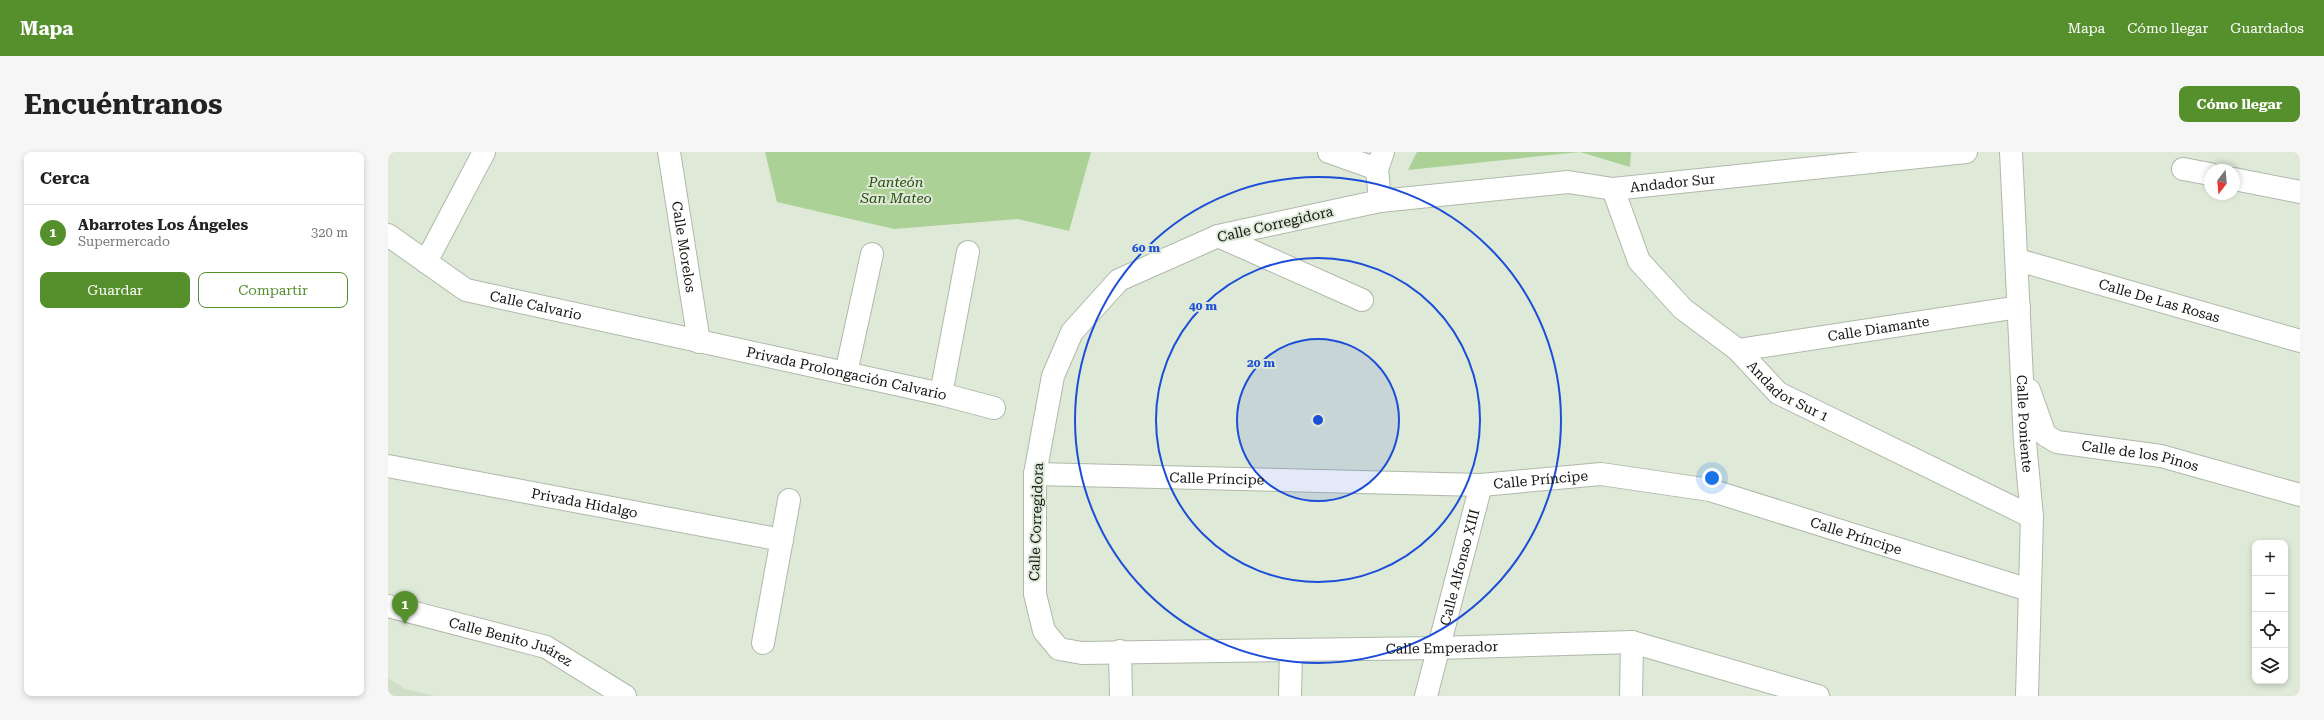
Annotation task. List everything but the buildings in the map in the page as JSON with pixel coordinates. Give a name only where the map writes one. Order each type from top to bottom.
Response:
[{"type":"street","points":[[426,262],[484,152]]},
{"type":"street","name":"Calle Morelos","points":[[669,152],[699,342]]},
{"type":"street","points":[[1329,152],[1380,160],[1380,201]]},
{"type":"street","name":"Andador Sur","points":[[1380,201],[1568,182],[1613,189],[1966,152]]},
{"type":"street","name":"Calle Poniente","points":[[2011,152],[2018,260],[2025,442],[2032,517],[2027,696]]},
{"type":"street","points":[[2183,169],[2204,173]]},
{"type":"street","points":[[2240,180],[2300,192]]},
{"type":"street","name":"Andador Sur 1","points":[[1613,189],[1639,261],[1682,309],[1738,350],[1778,393],[2032,517]]},
{"type":"street","name":"Calle Corregidora","points":[[1059,649],[1044,631],[1035,594],[1035,474],[1053,376],[1072,332],[1119,280],[1218,236],[1380,201]]},
{"type":"street","name":"Calle Calvario","points":[[388,235],[466,290],[699,342]]},
{"type":"street","points":[[1218,236],[1362,300]]},
{"type":"street","points":[[941,394],[968,252]]},
{"type":"street","points":[[846,373],[872,254]]},
{"type":"street","name":"Calle De Las Rosas","points":[[2018,260],[2300,341]]},
{"type":"street","name":"Calle Diamante","points":[[1738,350],[2019,307]]},
{"type":"street","name":"Privada Prolongación Calvario","points":[[699,342],[941,394],[994,408]]},
{"type":"street","name":"Calle de los Pinos","points":[[2022,372],[2045,435],[2057,442],[2161,456],[2300,495]]},
{"type":"street","name":"Privada Hidalgo","points":[[388,466],[782,540]]},
{"type":"street","name":"Calle Príncipe","points":[[1035,474],[1481,485],[1601,474],[1710,490],[2029,590]]},
{"type":"street","name":"Calle Alfonso XIII","points":[[1426,696],[1481,485]]},
{"type":"street","points":[[763,643],[789,500]]},
{"type":"street","name":"Calle Benito Juárez","points":[[388,606],[546,647],[625,696]]},
{"type":"street","points":[[1631,696],[1632,642]]},
{"type":"street","name":"Calle Emperador","points":[[1059,649],[1082,653],[1120,651],[1438,648],[1632,642],[1818,696]]},
{"type":"street","points":[[1290,650],[1290,696]]},
{"type":"street","points":[[1120,651],[1121,696]]},
{"type":"shaded area","points":[[388,678],[405,689],[436,696],[388,696]]},
{"type":"green space","name":"Panteón San Mateo","points":[[765,152],[1091,152],[1069,231],[1018,219],[894,229],[777,202]]},
{"type":"green space","points":[[1417,152],[1580,152],[1408,170]]},
{"type":"green space","points":[[1580,152],[1631,152],[1630,167]]},
{"type":"place","name":"Abarrotes Los Ángeles","points":[[405,624]]}]
